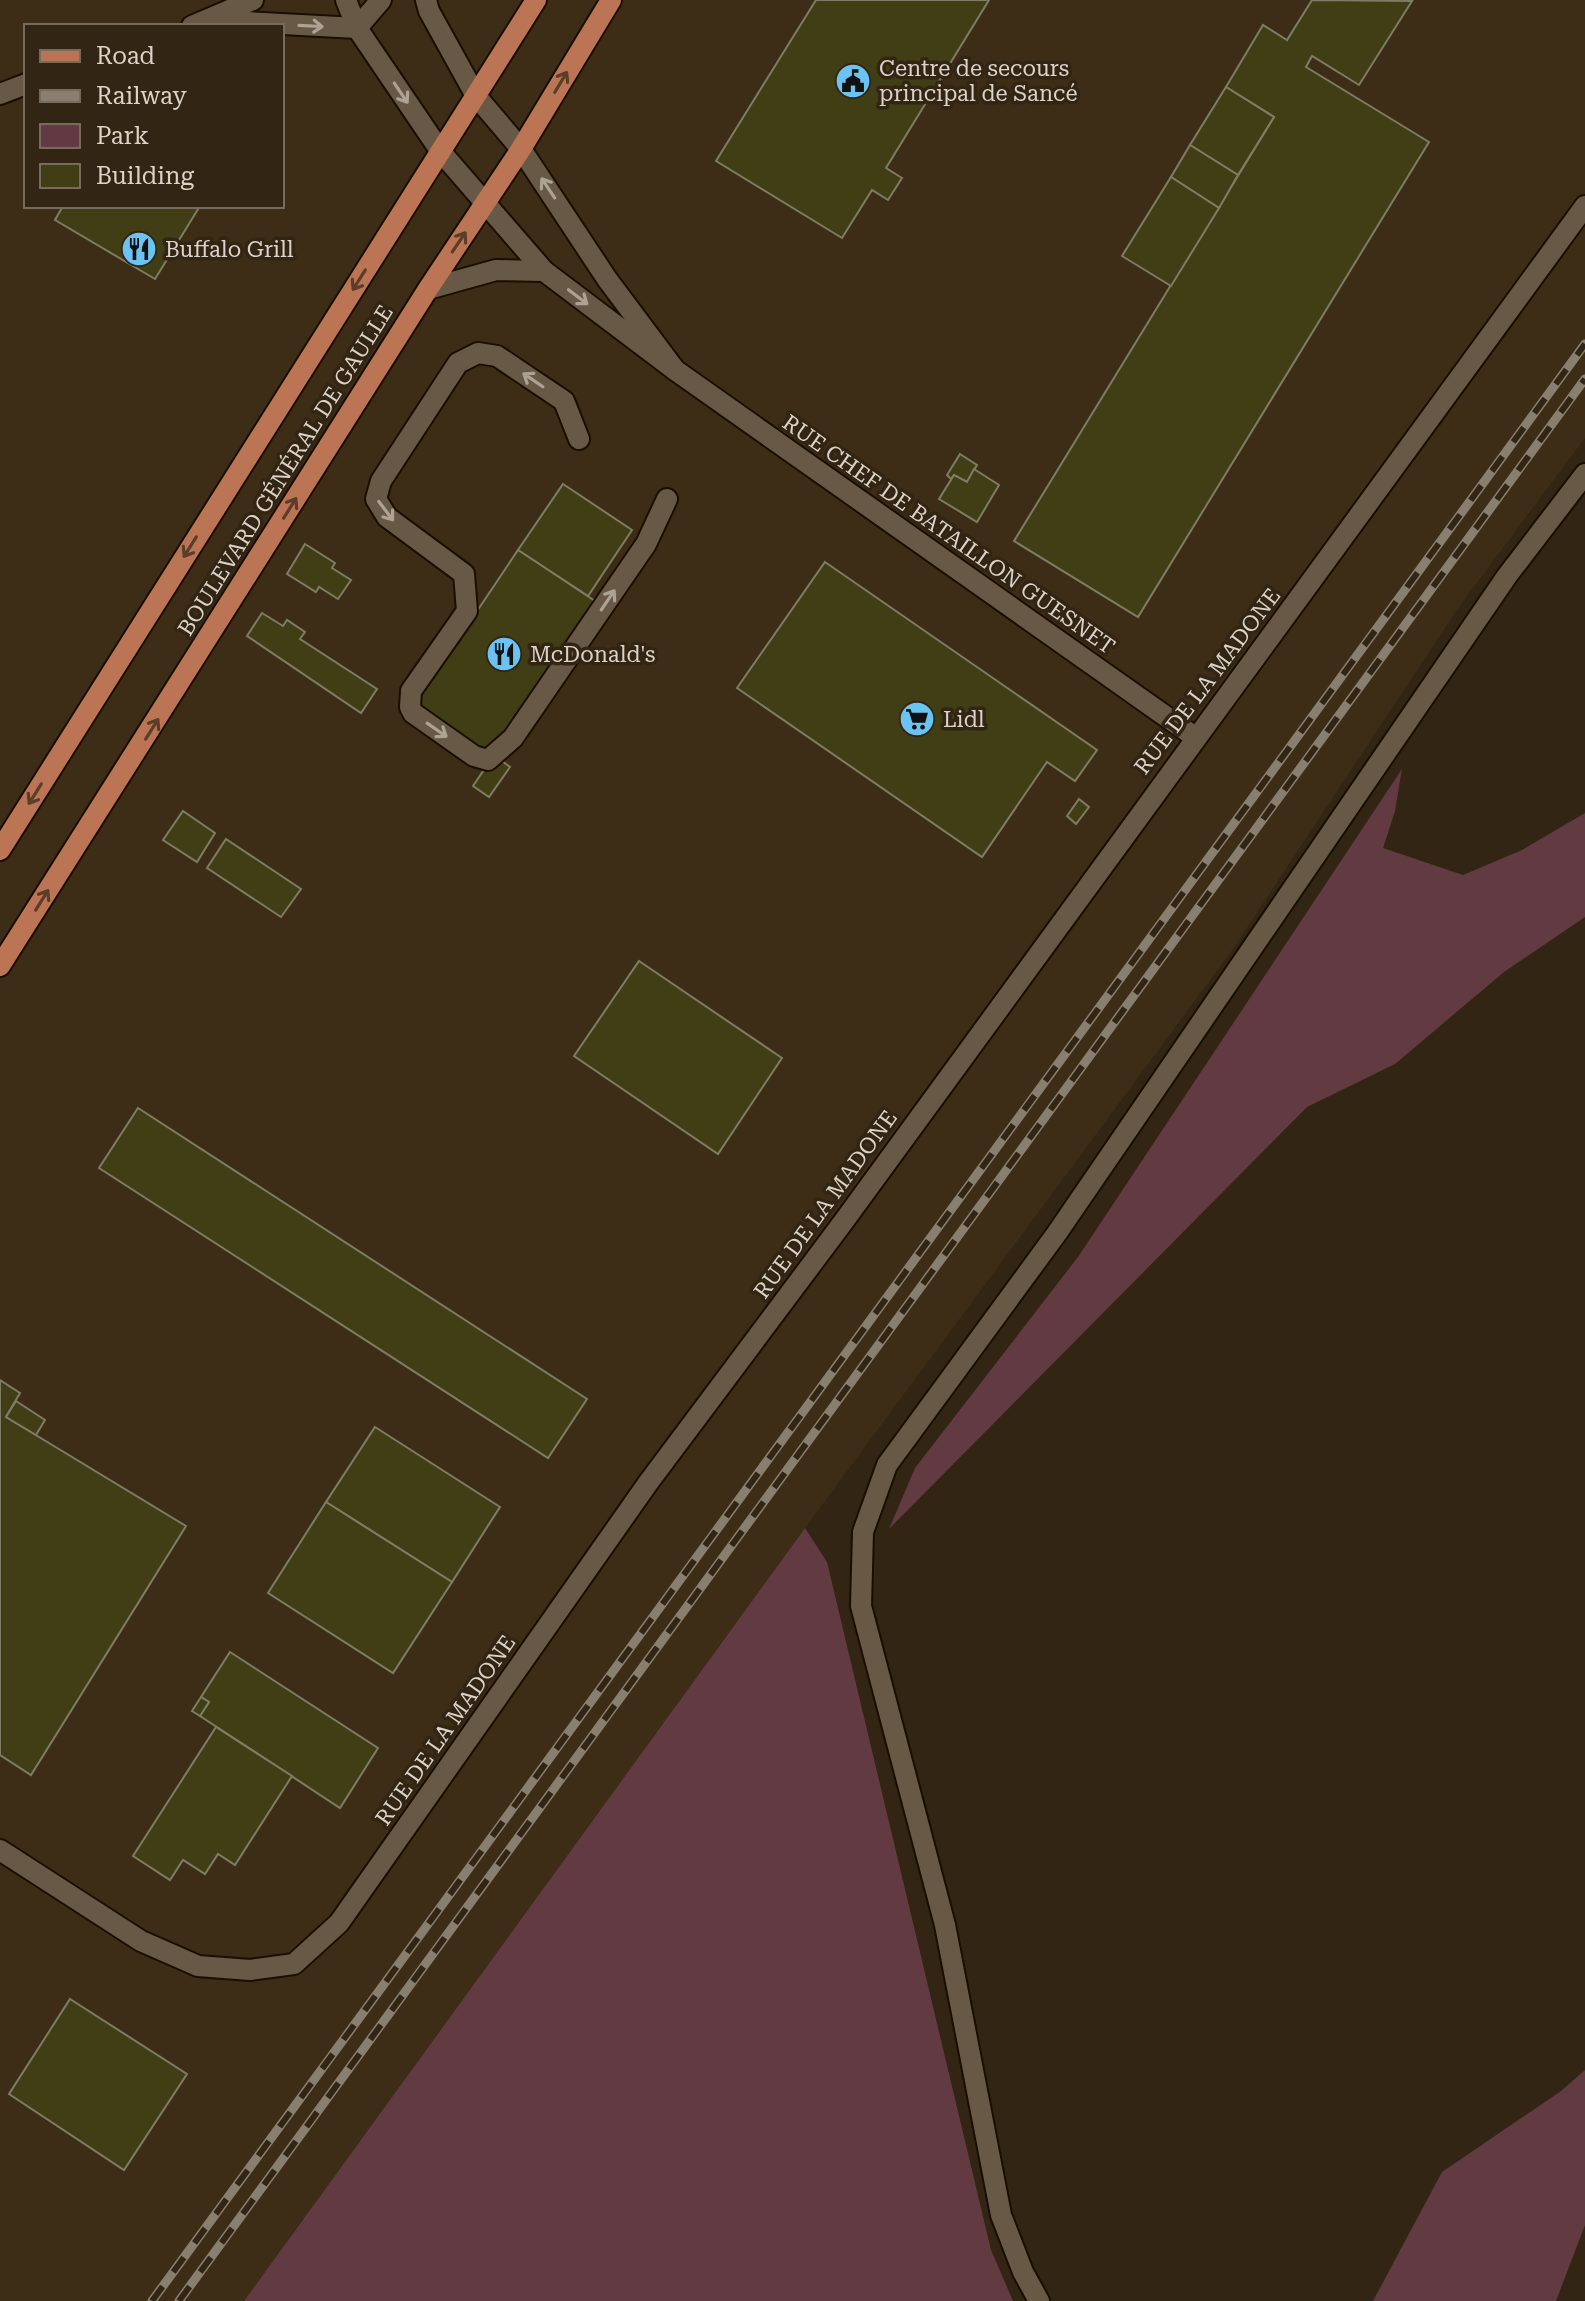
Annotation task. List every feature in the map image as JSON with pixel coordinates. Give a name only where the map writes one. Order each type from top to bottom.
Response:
[{"type":"main road","name":"BOULEVARD GÉNÉRAL DE GAULLE","points":[[0,850],[536,0]]},
{"type":"main road","name":"BOULEVARD GÉNÉRAL DE GAULLE","points":[[0,966],[428,289],[521,149],[611,0]]},
{"type":"street","points":[[200,23],[252,0]]},
{"type":"street","name":"RUE CHEF DE BATAILLON GUESNET","points":[[346,0],[357,28],[441,152],[544,271],[675,370],[1195,737]]},
{"type":"street","points":[[284,26],[357,28],[381,0]]},
{"type":"street","name":"RUE CHEF DE BATAILLON GUESNET","points":[[426,0],[429,11],[476,96],[521,149],[607,279],[675,370]]},
{"type":"street","points":[[200,23],[231,24]]},
{"type":"street","points":[[0,94],[24,85]]},
{"type":"street","name":"RUE DE LA MADONE","points":[[0,1850],[141,1941],[198,1966],[250,1970],[294,1964],[339,1923],[648,1483],[844,1221],[1585,206]]},
{"type":"street","points":[[428,289],[496,270],[544,271]]},
{"type":"street","points":[[579,439],[564,401],[497,356],[478,353],[458,363],[381,481],[376,499],[387,517],[464,574],[467,611],[411,691],[410,707],[413,713],[474,756],[488,760],[513,738],[646,544],[667,499]]},
{"type":"street","points":[[1039,2301],[1023,2272],[1001,2215],[945,1925],[861,1606],[863,1532],[887,1465],[1057,1233],[1507,576],[1585,474]]},
{"type":"shaded area","points":[[0,0],[1585,0],[1585,438],[1458,608],[1233,949],[805,1528],[244,2301],[0,2301]]},
{"type":"green space","points":[[1402,769],[1395,811],[1383,848],[1463,875],[1522,850],[1585,813],[1585,917],[1504,972],[1395,1064],[1307,1107],[889,1529],[915,1468],[1078,1257]]},
{"type":"green space","points":[[805,1528],[827,1562],[991,2250],[1013,2301],[244,2301]]},
{"type":"green space","points":[[1585,2070],[1585,2225],[1556,2301],[1373,2301],[1442,2172],[1561,2091]]},
{"type":"building","name":"Centre de secours principal de Sancé","points":[[816,0],[989,0],[886,168],[902,178],[888,200],[872,190],[842,238],[716,161]]},
{"type":"building","points":[[1312,0],[1412,1],[1359,85],[1312,56],[1306,67],[1429,142],[1138,617],[1014,541],[1274,117],[1226,87],[1263,25],[1287,40]]},
{"type":"building","points":[[1226,87],[1274,117],[1238,175],[1190,145]]},
{"type":"building","points":[[1190,145],[1238,175],[1219,208],[1171,177]]},
{"type":"building","points":[[1171,177],[1219,208],[1171,286],[1122,256]]},
{"type":"building","name":"Buffalo Grill","points":[[62,208],[199,208],[155,279],[55,220]]},
{"type":"building","points":[[960,454],[977,465],[967,482],[954,475],[951,479],[947,475]]},
{"type":"building","points":[[974,469],[999,485],[977,522],[939,499],[954,475],[967,482]]},
{"type":"building","points":[[563,484],[632,530],[588,596],[518,550]]},
{"type":"building","points":[[305,544],[335,563],[332,568],[351,580],[338,599],[319,587],[316,592],[287,574]]},
{"type":"building","name":"McDonald's","points":[[518,550],[595,601],[488,759],[412,708]]},
{"type":"building","name":"Lidl","points":[[825,562],[1097,750],[1075,781],[1047,762],[982,857],[737,688]]},
{"type":"building","points":[[262,613],[283,626],[287,620],[305,632],[300,639],[377,689],[361,713],[247,636]]},
{"type":"building","points":[[494,755],[510,767],[489,797],[473,786]]},
{"type":"building","points":[[1079,799],[1089,807],[1076,824],[1067,816]]},
{"type":"building","points":[[183,811],[215,833],[197,862],[163,840]]},
{"type":"building","points":[[226,839],[301,889],[281,917],[207,868]]},
{"type":"building","points":[[639,961],[782,1058],[718,1154],[574,1056]]},
{"type":"building","points":[[138,1108],[587,1399],[548,1458],[99,1168]]},
{"type":"building","points":[[0,1380],[20,1393],[6,1417],[186,1526],[31,1775],[0,1755]]},
{"type":"building","points":[[16,1401],[45,1420],[36,1435],[6,1417]]},
{"type":"building","points":[[375,1427],[500,1507],[452,1582],[326,1502]]},
{"type":"building","points":[[326,1502],[452,1582],[393,1673],[268,1593]]},
{"type":"building","points":[[230,1652],[378,1748],[340,1808],[200,1716],[209,1702],[201,1697]]},
{"type":"building","points":[[201,1697],[209,1702],[200,1716],[192,1711]]},
{"type":"building","points":[[216,1727],[292,1776],[235,1865],[218,1854],[205,1874],[183,1860],[170,1880],[133,1856]]},
{"type":"building","points":[[70,1999],[187,2074],[124,2170],[9,2094]]},
{"type":"railway","points":[[152,2301],[1585,344]]},
{"type":"railway","points":[[179,2301],[1585,379]]},
{"type":"place","name":"Centre de secours principal de Sancé","points":[[853,81]]},
{"type":"place","name":"Buffalo Grill","points":[[139,249]]},
{"type":"place","name":"McDonald's","points":[[504,654]]},
{"type":"place","name":"Lidl","points":[[917,719]]}]
